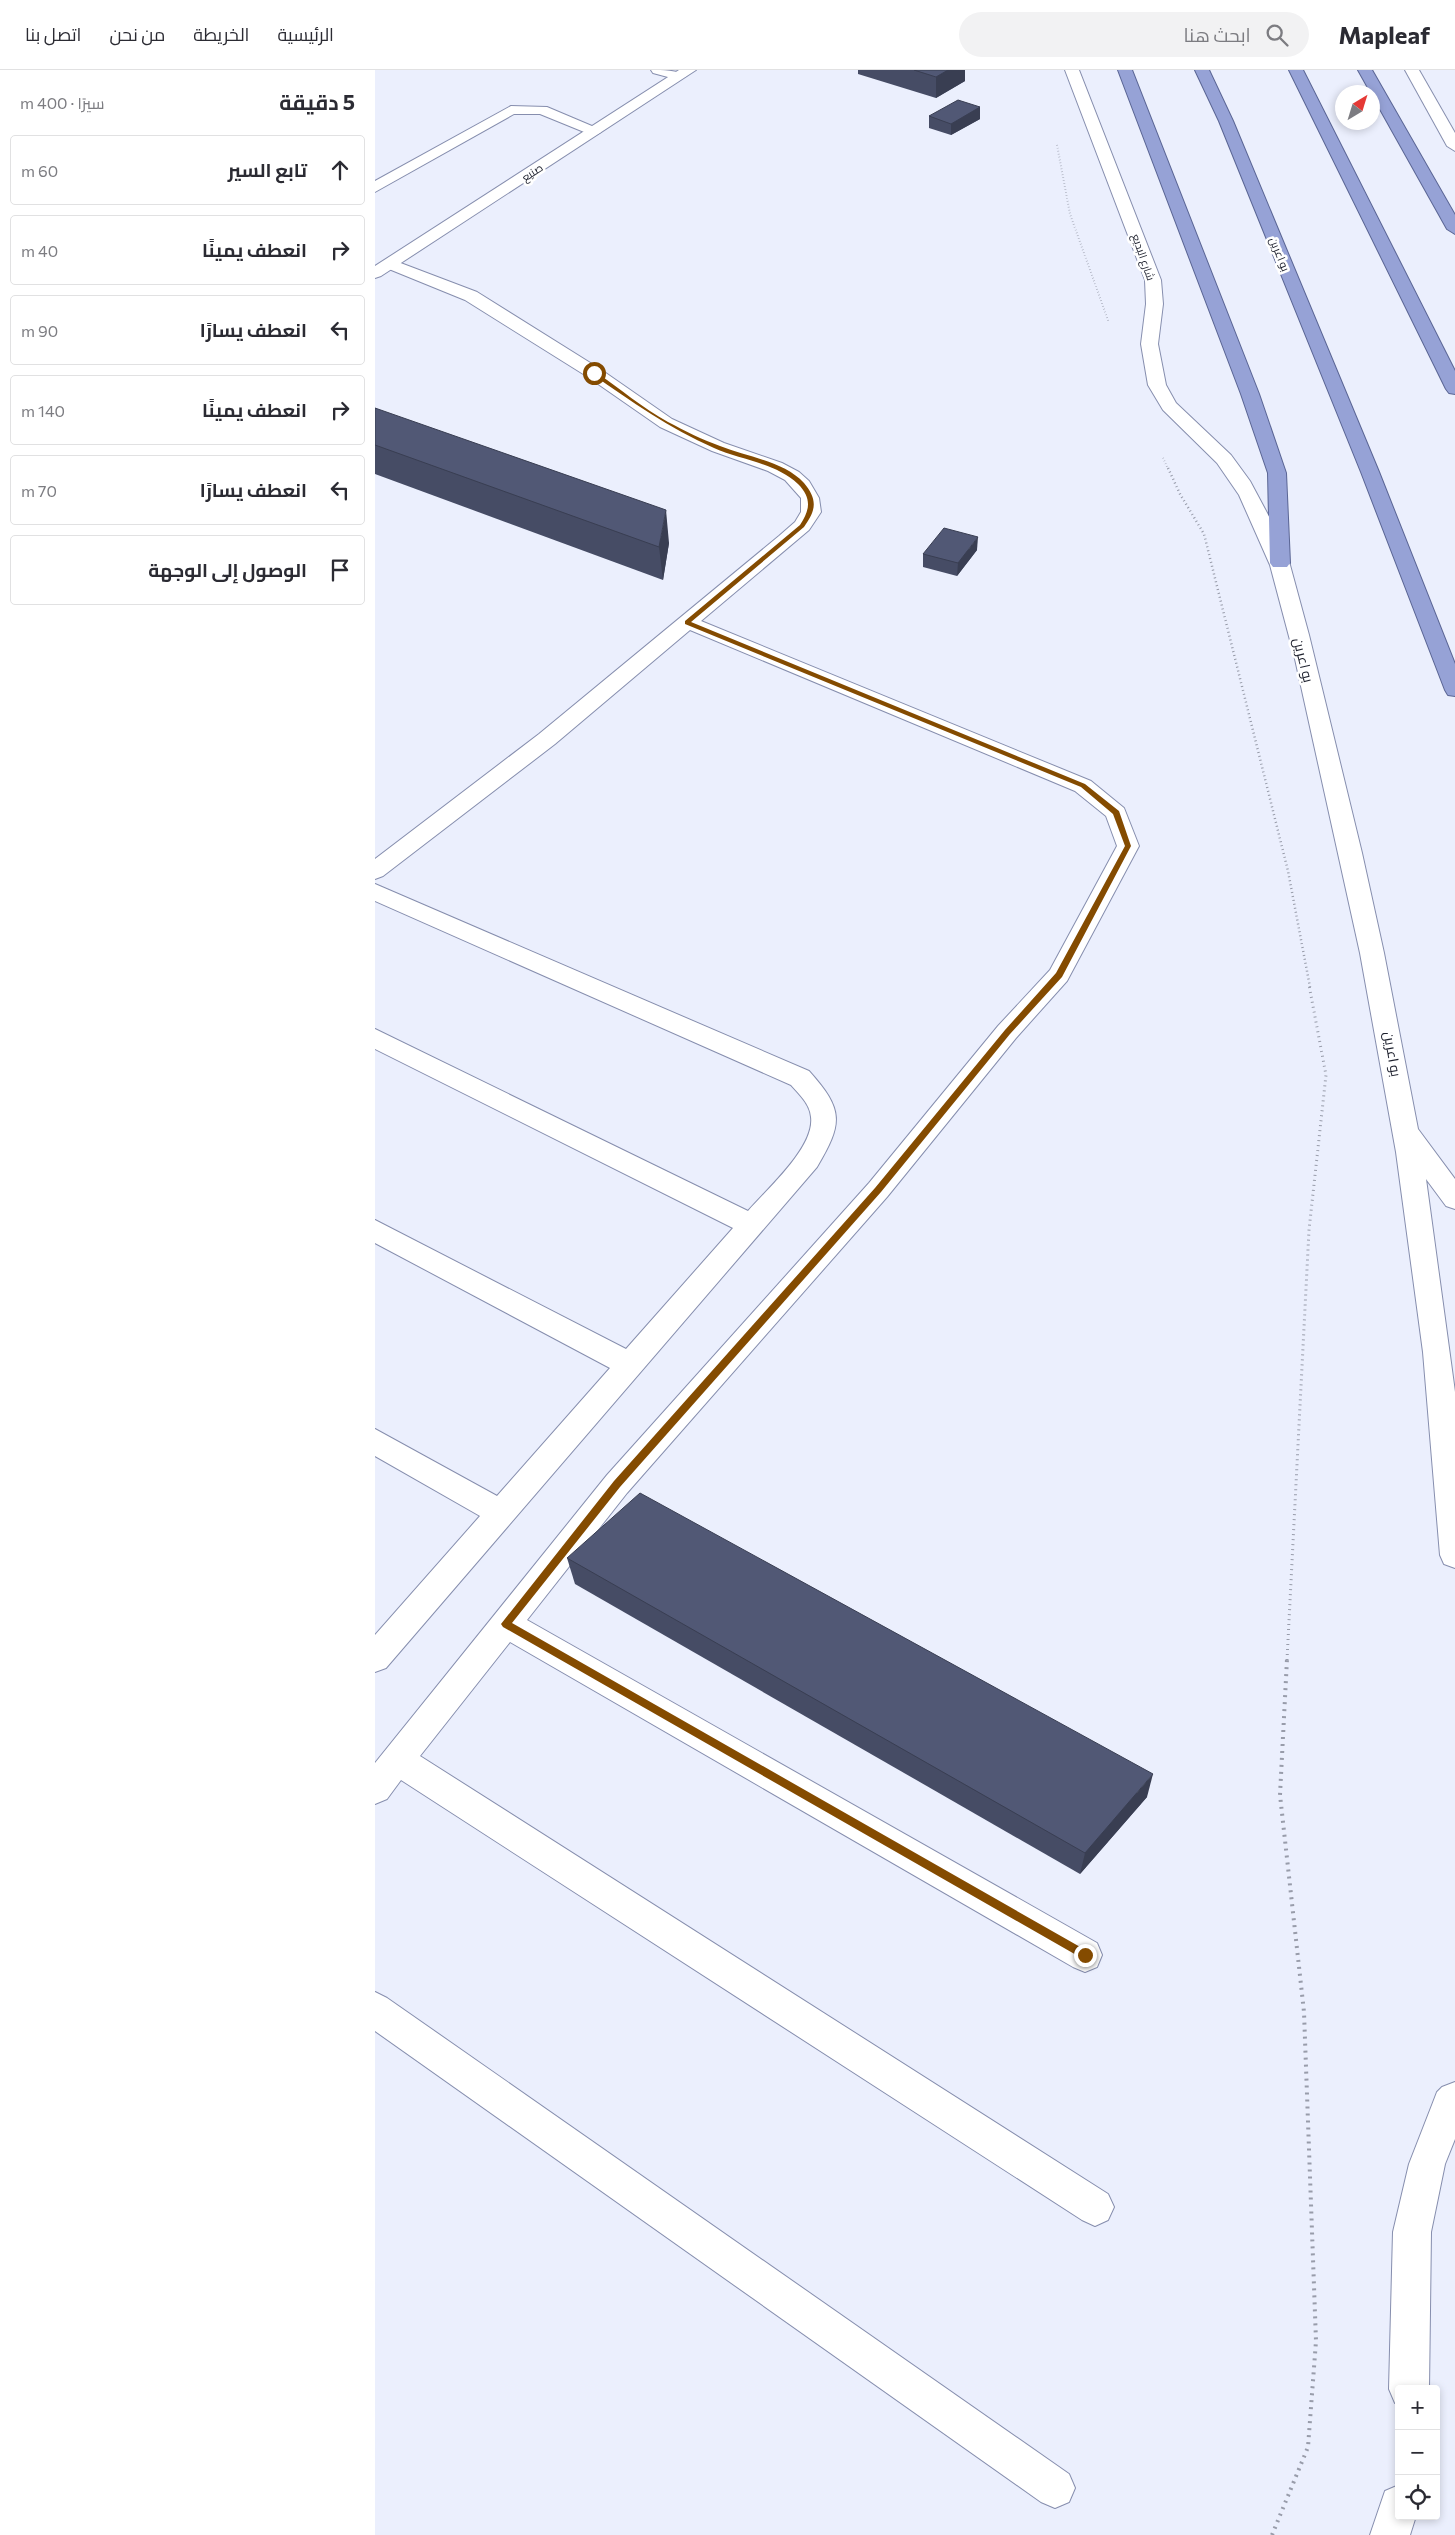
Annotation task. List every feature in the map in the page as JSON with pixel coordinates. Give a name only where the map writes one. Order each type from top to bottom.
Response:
[{"type":"highway","points":[[1125,70],[1250,394],[1277,473],[1280,563]]},
{"type":"highway","name":"بو اعرين","points":[[1201,70],[1226,121],[1370,472],[1455,690]]},
{"type":"highway","points":[[1296,70],[1455,389]]},
{"type":"highway","points":[[1365,70],[1455,229]]},
{"type":"main road","points":[[658,70],[684,73]]},
{"type":"main road","name":"شارع البديع","points":[[1072,70],[1153,280],[1156,302],[1149,335],[1158,386],[1166,403],[1226,461],[1240,480],[1253,503],[1280,563]]},
{"type":"main road","points":[[1412,70],[1455,146]]},
{"type":"main road","name":"صنيع","points":[[382,269],[684,73]]},
{"type":"main road","points":[[375,186],[511,110],[542,110],[594,132]]},
{"type":"main road","points":[[375,871],[547,739],[802,526],[811,512],[810,498],[802,485],[792,476],[775,467],[718,447],[666,423],[594,373],[471,296],[382,269]]},
{"type":"main road","name":"بو اعرين","points":[[1280,563],[1344,821],[1382,993],[1407,1133],[1429,1278],[1447,1431],[1455,1555]]},
{"type":"main road","points":[[375,1788],[617,1484],[878,1190],[1007,1032],[1059,975],[1128,846],[1116,813],[1083,786],[687,622]]},
{"type":"main road","points":[[375,892],[801,1078],[818,1097],[825,1118],[822,1139],[808,1160],[375,1658]]},
{"type":"main road","points":[[375,1038],[752,1225]]},
{"type":"main road","points":[[1407,1133],[1455,1199]]},
{"type":"main road","points":[[375,1231],[631,1365]]},
{"type":"main road","points":[[375,1441],[501,1513]]},
{"type":"main road","points":[[506,1624],[1085,1955]]},
{"type":"main road","points":[[398,1760],[1095,2206]]},
{"type":"main road","points":[[375,2010],[1055,2488]]},
{"type":"main road","points":[[1409,2385],[1412,2232],[1427,2164],[1450,2105],[1455,2100]]},
{"type":"main road","points":[[1390,2535],[1395,2519]]},
{"type":"path","points":[[1057,142],[1059,172],[1078,238],[1110,325]]},
{"type":"path","points":[[1159,451],[1205,534],[1288,871],[1326,1075],[1309,1230],[1280,1794],[1304,2012],[1316,2341],[1308,2446],[1273,2535]]},
{"type":"building","points":[[914,70],[948,70],[936,77]]},
{"type":"building","points":[[958,100],[980,107],[951,124],[929,116]]},
{"type":"building","points":[[375,408],[666,510],[659,547],[375,445]]},
{"type":"building","points":[[944,528],[978,537],[958,563],[923,554]]},
{"type":"building","points":[[640,1493],[1153,1774],[1085,1853],[567,1558]]},
{"type":"route","points":[[594,373],[666,423],[718,447],[775,467],[792,476],[802,485],[810,498],[811,512],[802,526],[687,622],[1083,786],[1116,813],[1128,846],[1059,975],[1007,1032],[878,1190],[617,1484],[506,1624],[1085,1955]]}]
